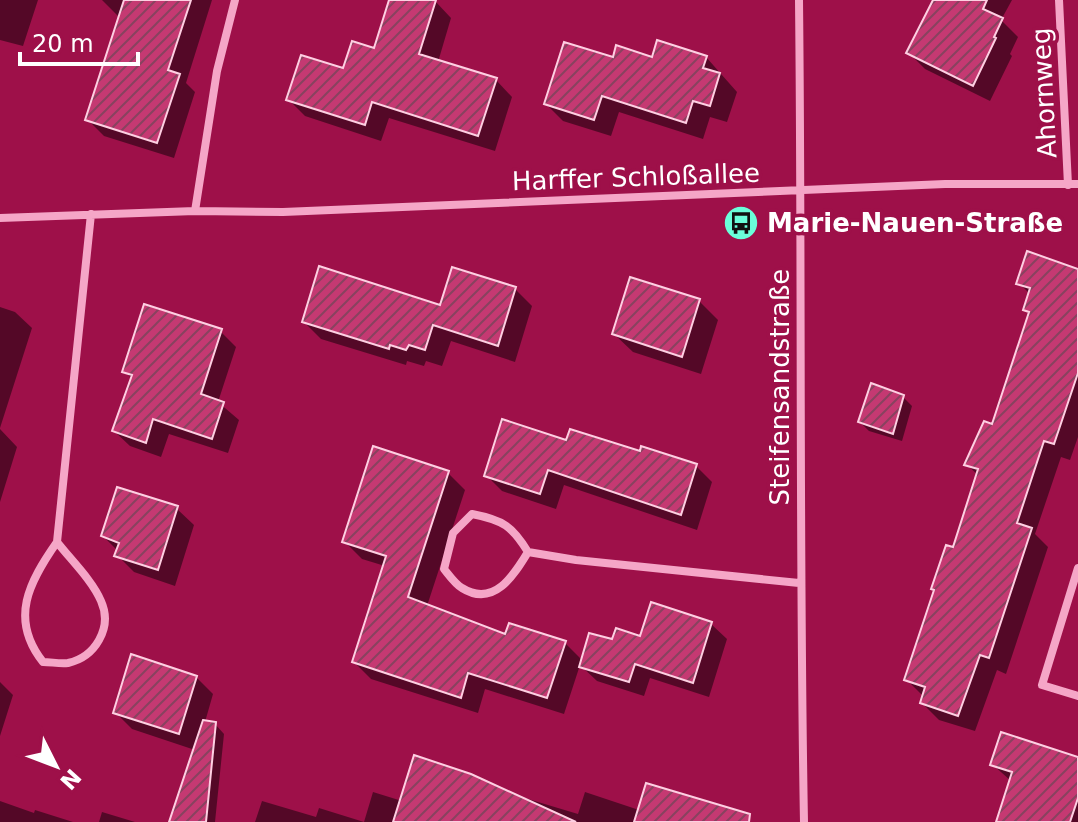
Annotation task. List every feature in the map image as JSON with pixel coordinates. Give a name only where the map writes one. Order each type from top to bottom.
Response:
[{"type":"street","points":[[195,211],[217,71],[235,0]]},
{"type":"street","name":"Steifensandstraße","points":[[799,0],[799,583],[804,822]]},
{"type":"street","name":"Ahornweg","points":[[1059,0],[1073,184]]},
{"type":"street","name":"Harffer Schloßallee","points":[[0,218],[195,211],[283,212],[945,184],[1073,184]]},
{"type":"street","points":[[57,542],[102,602],[105,624],[100,640],[88,655],[67,663],[43,662],[31,647],[24,611],[34,575],[57,542],[91,214]]},
{"type":"street","points":[[528,552],[510,581],[492,593],[462,588],[444,569],[453,533],[472,514],[497,519],[516,533],[528,552],[637,567],[799,583]]},
{"type":"street","points":[[1078,568],[1042,685],[1078,696]]},
{"type":"building","points":[[124,0],[191,0],[168,70],[180,74],[157,143],[85,120]]},
{"type":"building","points":[[389,0],[436,0],[419,54],[497,78],[478,136],[372,102],[365,125],[286,100],[301,55],[343,68],[352,41],[374,48]]},
{"type":"building","points":[[933,0],[987,0],[983,9],[1003,18],[973,86],[906,53]]},
{"type":"building","points":[[657,40],[707,56],[703,68],[720,73],[710,106],[693,101],[686,123],[602,96],[594,120],[544,104],[564,42],[613,57],[616,45],[652,57]]},
{"type":"building","points":[[1027,251],[1078,269],[1078,373],[1054,444],[1044,441],[1017,523],[1032,528],[989,658],[980,655],[958,716],[920,703],[925,687],[904,680],[946,545],[953,547],[978,469],[964,465],[984,421],[992,424],[1029,312],[1023,310],[1030,288],[1016,284]]},
{"type":"building","points":[[319,266],[440,305],[452,267],[516,287],[498,346],[433,325],[425,350],[409,345],[406,350],[390,345],[389,349],[302,322]]},
{"type":"building","points":[[630,277],[700,299],[682,357],[612,334]]},
{"type":"building","points":[[144,304],[222,329],[201,394],[224,402],[212,439],[153,419],[146,443],[112,431],[132,375],[122,372]]},
{"type":"building","points":[[871,383],[904,395],[893,434],[858,422]]},
{"type":"building","points":[[502,419],[566,440],[570,429],[640,451],[641,446],[697,464],[681,515],[548,470],[540,494],[484,476]]},
{"type":"building","points":[[373,446],[449,471],[408,597],[505,634],[509,623],[566,641],[547,698],[468,673],[461,698],[352,662],[386,556],[342,542]]},
{"type":"building","points":[[117,487],[178,506],[158,570],[114,556],[119,543],[101,536]]},
{"type":"building","points":[[651,602],[712,622],[693,683],[635,664],[629,682],[579,667],[589,633],[612,639],[616,628],[640,636]]},
{"type":"building","points":[[131,654],[197,676],[179,734],[113,713]]},
{"type":"building","points":[[203,720],[216,722],[206,822],[169,822]]},
{"type":"building","points":[[1001,732],[1078,757],[1078,798],[1070,822],[996,822],[1012,772],[990,765]]},
{"type":"building","points":[[414,755],[471,774],[576,822],[393,822]]},
{"type":"building","points":[[646,783],[750,814],[749,822],[634,822]]},
{"type":"place","name":"Marie-Nauen-Straße","points":[[741,223]]}]
